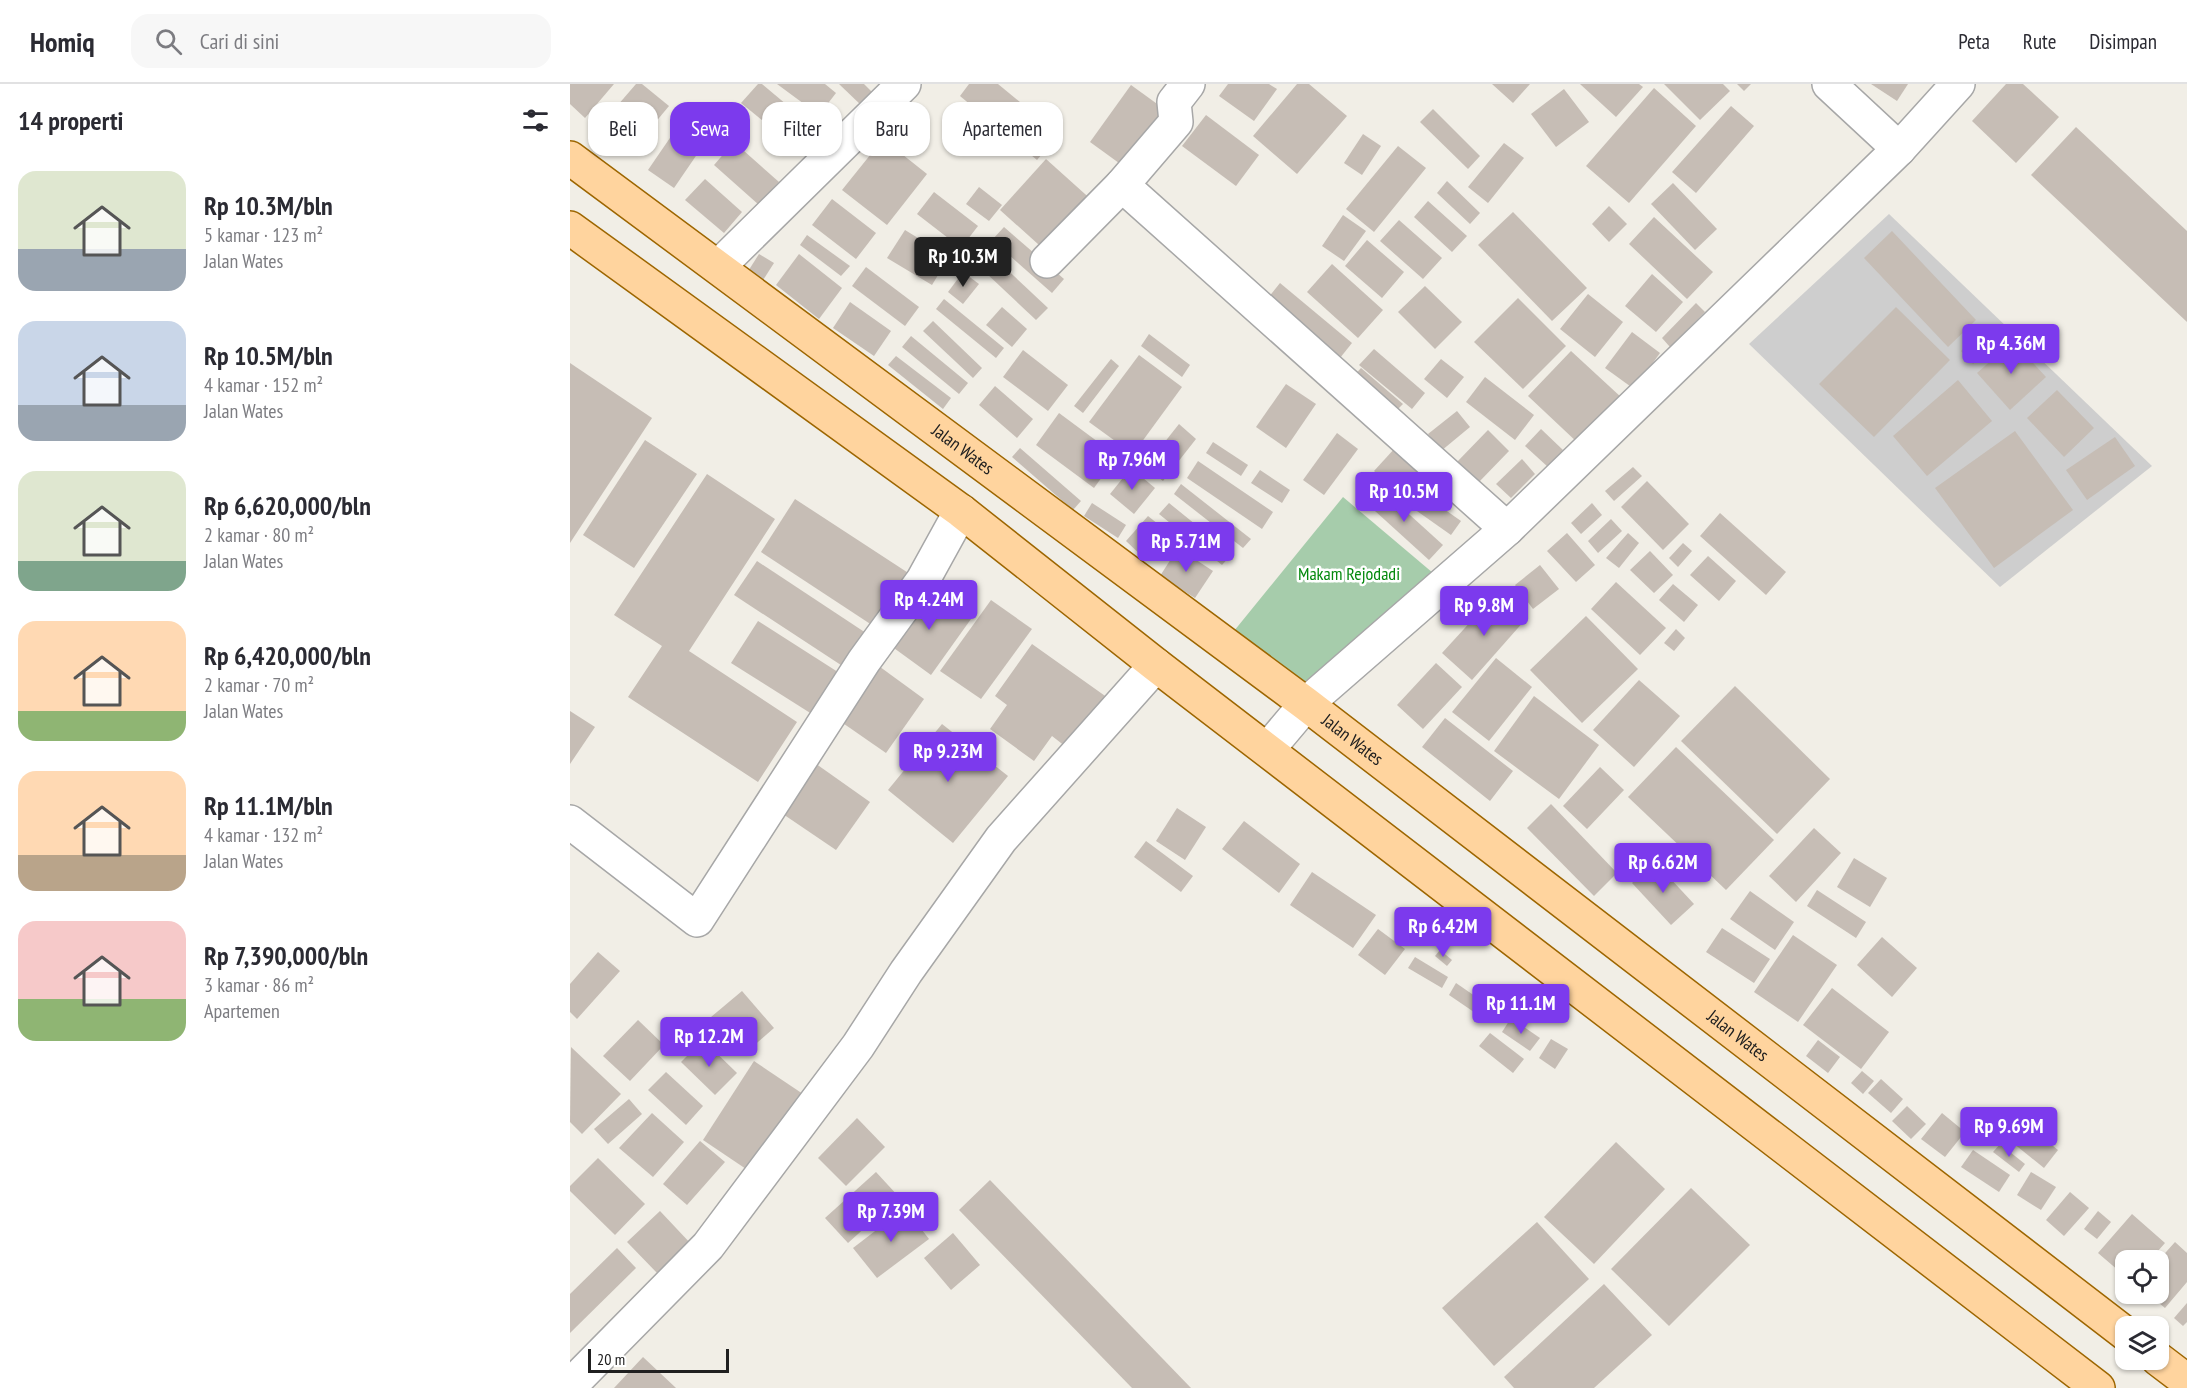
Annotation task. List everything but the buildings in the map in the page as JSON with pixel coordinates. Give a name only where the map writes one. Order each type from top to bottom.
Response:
[{"type":"main road","name":"Jalan Wates","points":[[570,158],[1306,704],[2115,1326]]},
{"type":"main road","points":[[570,228],[961,510],[1156,665],[2098,1388]]},
{"type":"main road","points":[[2169,1368],[2187,1382]]},
{"type":"street","points":[[718,267],[904,84]]},
{"type":"street","points":[[1047,261],[1122,185],[1176,122],[1174,102],[1188,84]]},
{"type":"street","points":[[1829,84],[1899,149]]},
{"type":"street","points":[[1268,749],[1306,704],[1508,529],[1899,149],[1958,84]]},
{"type":"street","points":[[1122,185],[1508,529]]},
{"type":"street","points":[[570,822],[697,920],[864,661],[923,580],[961,510]]},
{"type":"street","points":[[570,1386],[708,1246],[858,1046],[919,953],[1000,839],[1156,665]]},
{"type":"shaded area","points":[[1889,214],[2152,466],[2000,587],[1749,344]]},
{"type":"green space","name":"Makam Rejodadi","points":[[1343,497],[1433,573],[1305,683],[1234,631]]}]
